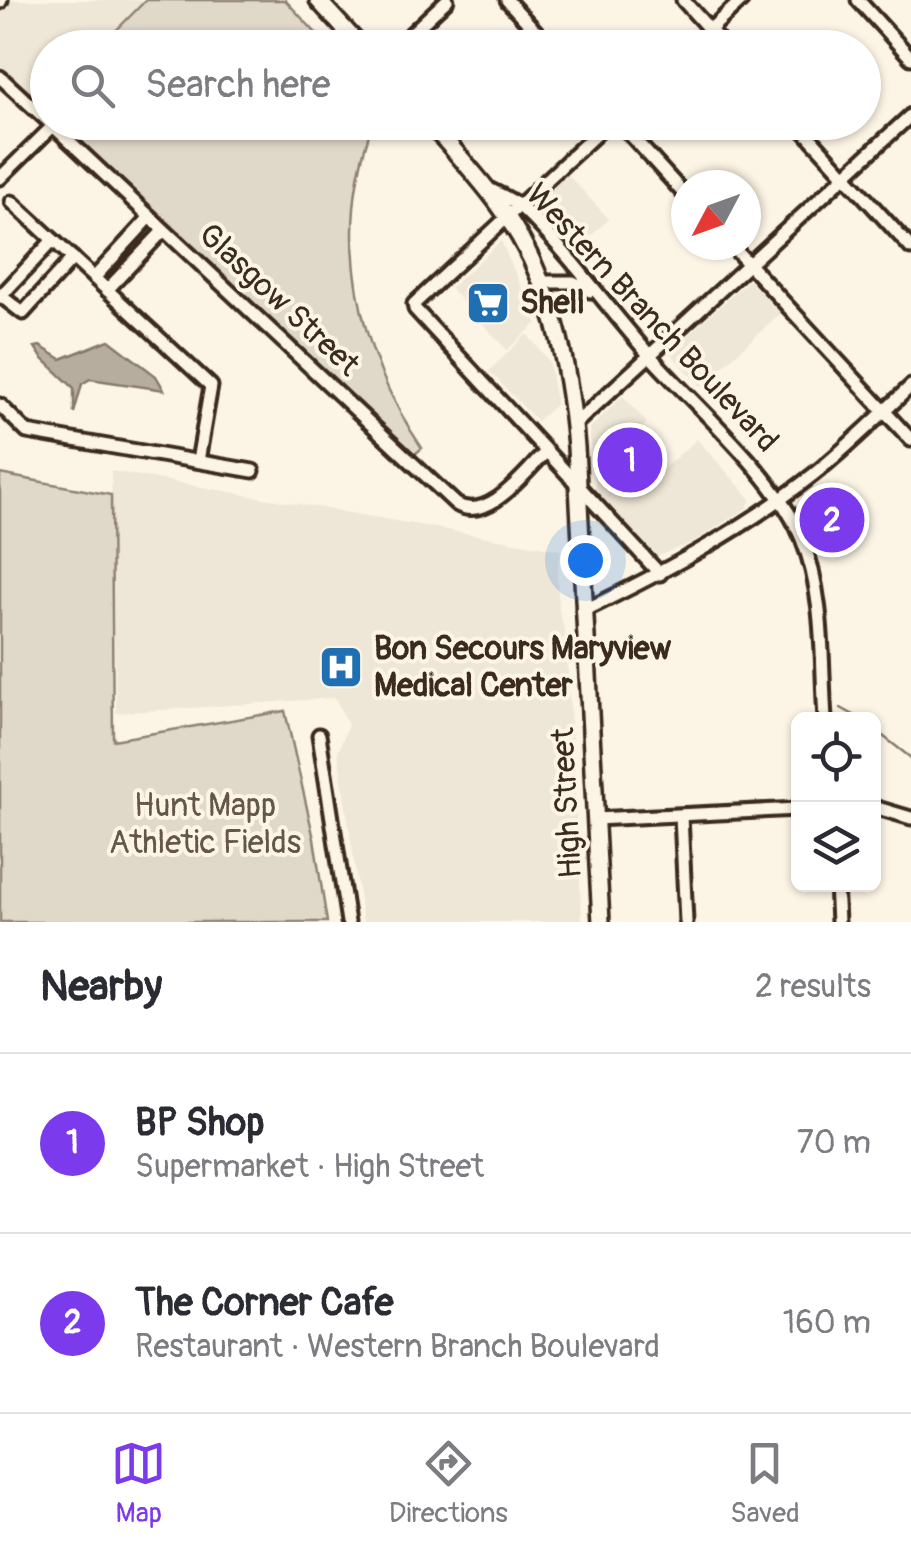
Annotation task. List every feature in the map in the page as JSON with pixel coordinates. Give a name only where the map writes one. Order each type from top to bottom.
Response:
[{"type":"main road","points":[[318,0],[346,30]]},
{"type":"main road","name":"High Street","points":[[445,140],[486,188],[513,210],[542,282],[566,363],[574,425],[601,922]]},
{"type":"street","points":[[416,30],[448,0]]},
{"type":"street","points":[[508,0],[535,30]]},
{"type":"street","points":[[683,0],[710,30],[742,0]]},
{"type":"street","points":[[858,0],[911,58]]},
{"type":"street","name":"Glasgow Street","points":[[0,77],[30,105]]},
{"type":"street","points":[[574,425],[911,116]]},
{"type":"street","points":[[0,178],[35,140]]},
{"type":"street","name":"Glasgow Street","points":[[68,140],[456,504],[475,509],[492,502],[546,452]]},
{"type":"street","points":[[590,140],[416,300],[414,309],[660,574]]},
{"type":"street","points":[[636,140],[671,179]]},
{"type":"street","points":[[812,140],[911,248]]},
{"type":"street","points":[[12,202],[211,386],[198,461]]},
{"type":"street","name":"Western Branch Boulevard","points":[[513,210],[599,296],[780,498],[800,534],[814,584],[824,712]]},
{"type":"street","points":[[94,278],[150,218]]},
{"type":"street","points":[[107,290],[164,230]]},
{"type":"street","points":[[53,240],[0,296],[23,313],[73,258]]},
{"type":"street","points":[[744,260],[911,440]]},
{"type":"street","points":[[542,282],[573,282],[599,296]]},
{"type":"street","points":[[583,612],[660,574],[780,498],[816,472],[911,386]]},
{"type":"street","points":[[0,404],[27,432],[253,470]]},
{"type":"street","points":[[319,735],[348,922]]},
{"type":"street","points":[[595,819],[791,808]]},
{"type":"street","points":[[881,809],[911,818]]},
{"type":"street","points":[[681,816],[686,922]]},
{"type":"street","points":[[836,892],[838,922]]},
{"type":"shaded area","points":[[0,0],[144,0],[115,30],[30,30],[30,95],[0,66]]},
{"type":"shaded area","points":[[567,174],[609,219],[579,247],[537,203]]},
{"type":"shaded area","points":[[501,241],[537,323],[507,350],[450,288]]},
{"type":"shaded area","points":[[749,280],[780,314],[701,386],[669,352]]},
{"type":"shaded area","points":[[527,334],[549,361],[556,404],[537,421],[489,371]]},
{"type":"shaded area","points":[[109,340],[156,376],[164,390],[90,379],[82,384],[74,413],[74,388],[35,347],[40,346],[61,359]]},
{"type":"shaded area","points":[[623,396],[647,423],[627,443],[655,476],[697,439],[751,499],[747,508],[691,543],[658,556],[596,492],[589,429]]},
{"type":"shaded area","name":"Bon Secours Maryview Medical Center","points":[[111,471],[561,550],[557,574],[559,611],[566,636],[582,922],[363,922],[338,752],[348,725],[335,698],[116,713]]},
{"type":"green space","points":[[146,0],[285,0],[313,30],[117,30]]},
{"type":"green space","points":[[78,140],[368,140],[354,207],[358,291],[381,372],[422,448],[415,454]]},
{"type":"green space","name":"Hunt Mapp Athletic Fields","points":[[0,474],[111,495],[113,740],[285,711],[314,839],[327,922],[0,922]]},
{"type":"waterway","points":[[841,708],[848,712]]},
{"type":"waterway","points":[[881,734],[911,758]]},
{"type":"place","name":"Shell","points":[[488,303]]},
{"type":"place","name":"BP Shop","points":[[630,460]]},
{"type":"place","name":"The Corner Cafe","points":[[832,520]]},
{"type":"place","name":"Bon Secours Maryview Medical Center","points":[[341,667]]}]
